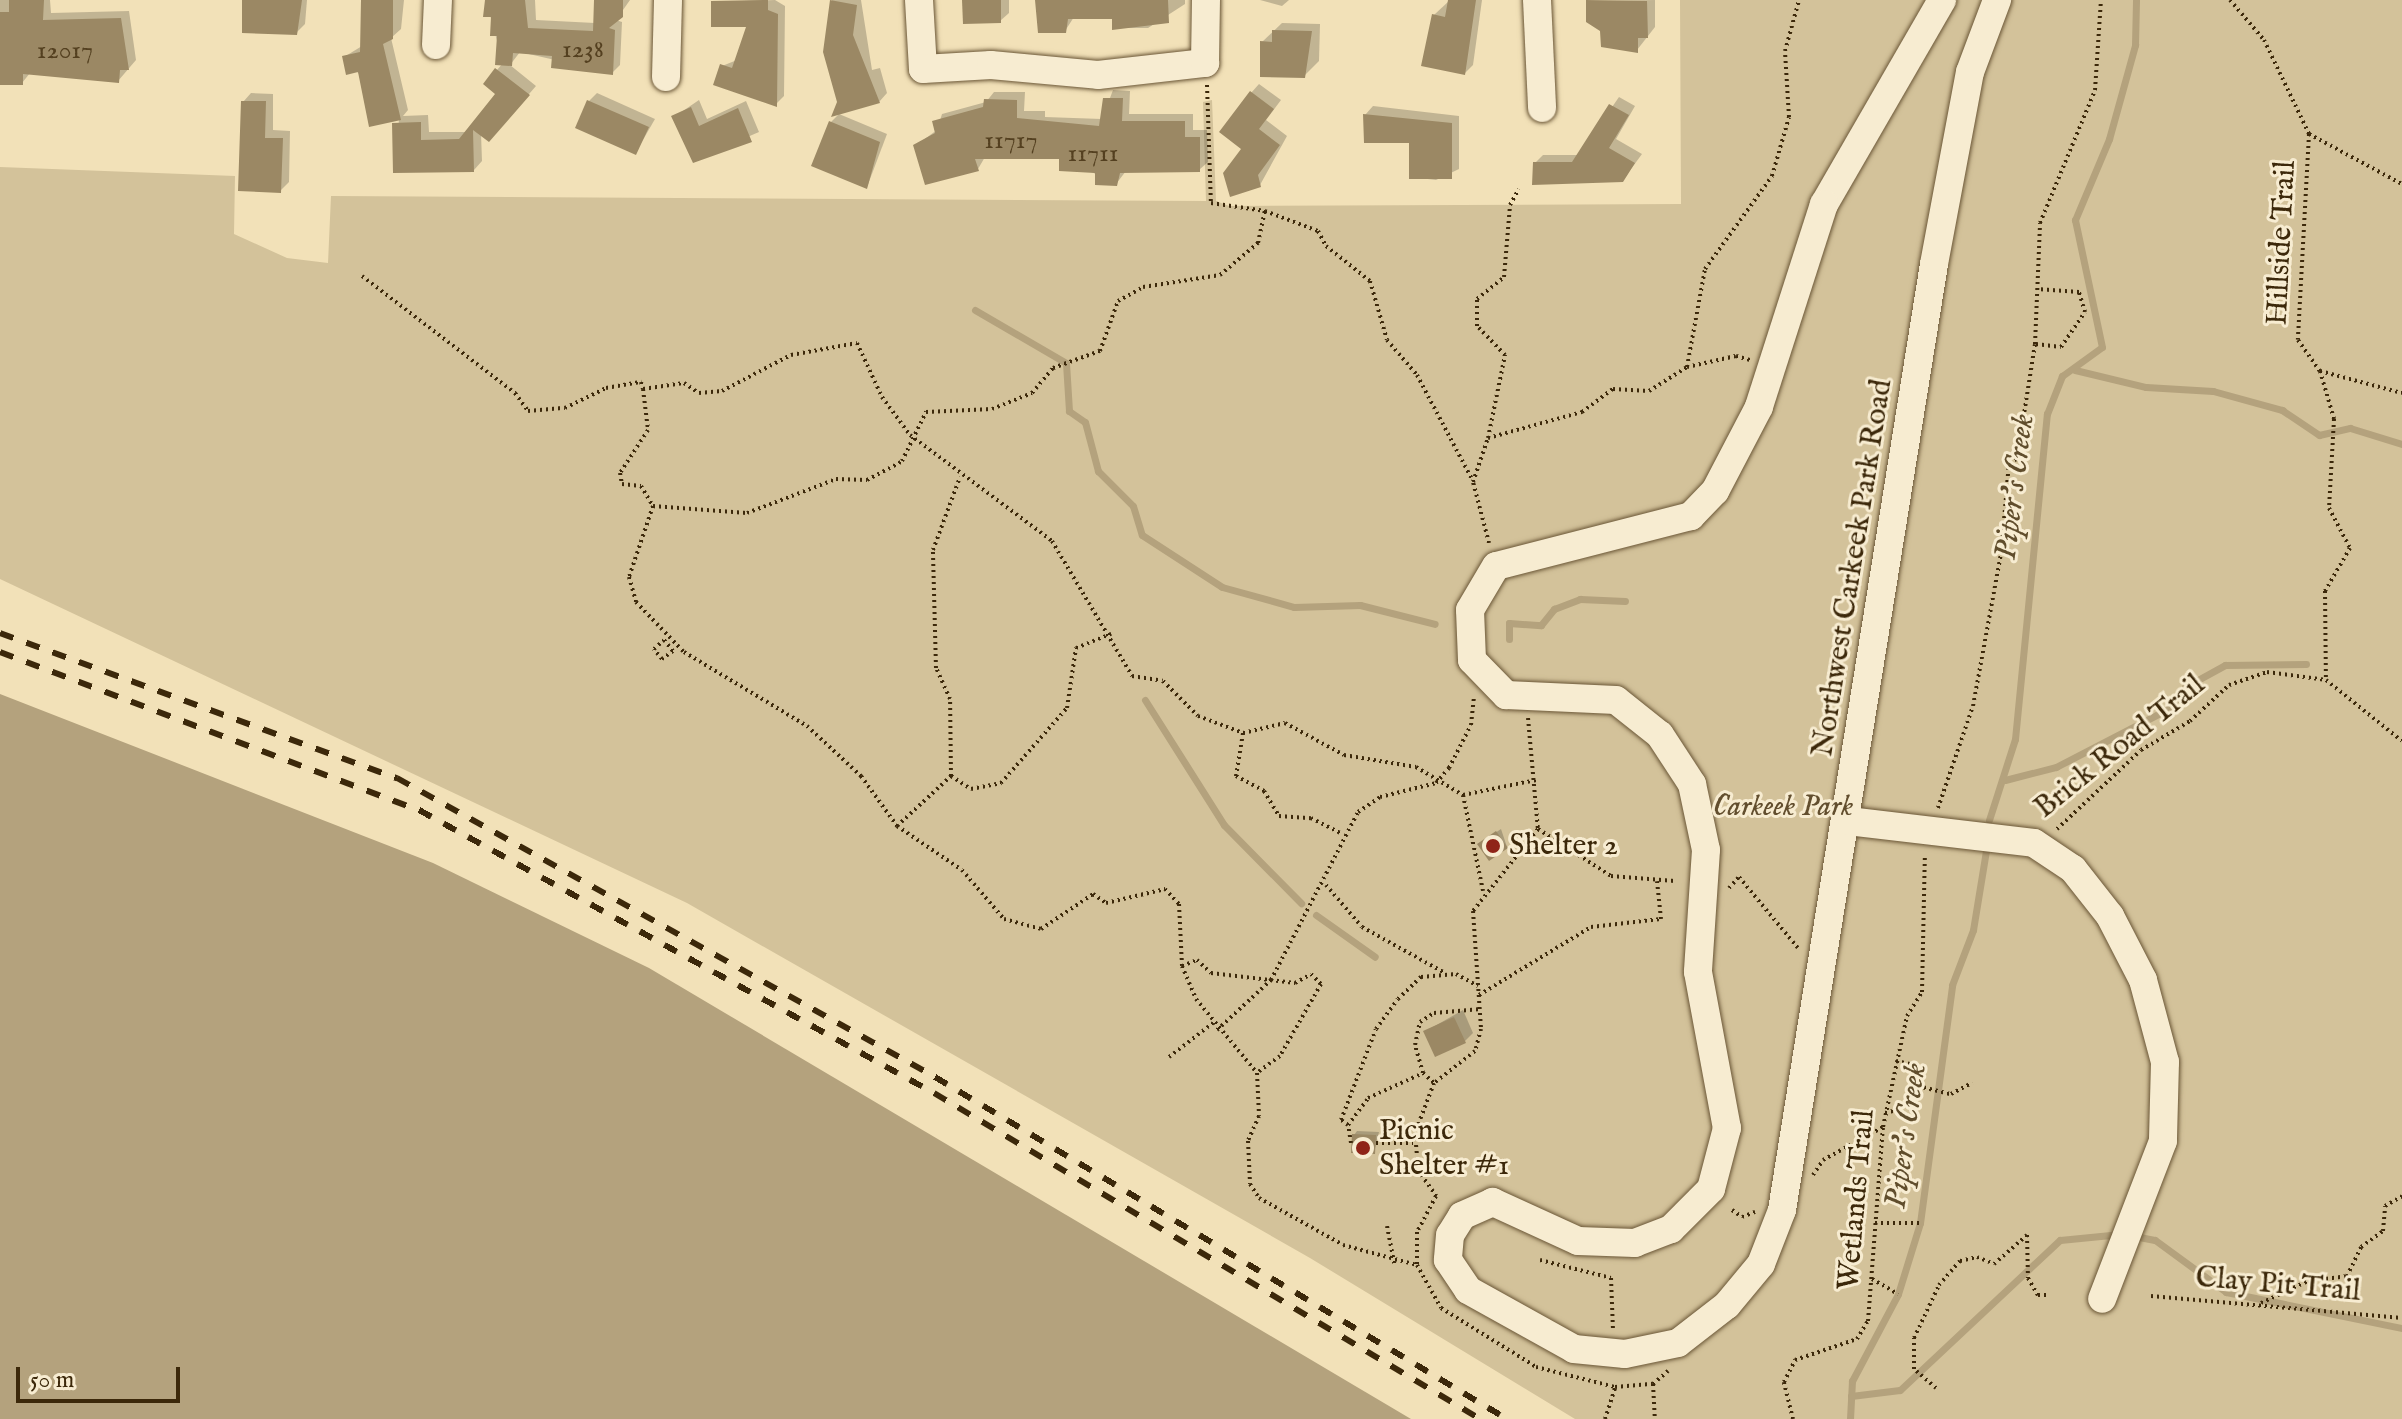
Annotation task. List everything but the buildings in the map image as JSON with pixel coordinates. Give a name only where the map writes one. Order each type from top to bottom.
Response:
[{"type":"street","points":[[436,45],[438,0]]},
{"type":"street","points":[[666,77],[668,0]]},
{"type":"street","points":[[919,0],[923,69],[991,65],[1127,75],[1205,63],[1206,0]]},
{"type":"street","points":[[1537,0],[1542,108]]},
{"type":"street","name":"Northwest Carkeek Park Road","points":[[1942,0],[1824,204],[1759,407],[1715,491],[1691,516],[1525,555],[1496,566],[1480,585],[1466,635],[1472,660],[1485,680],[1526,700],[1624,704],[1660,735],[1692,784],[1706,850],[1698,972],[1727,1128],[1711,1189],[1686,1218],[1654,1237],[1588,1243],[1493,1202],[1455,1224],[1448,1260],[1459,1282],[1559,1344],[1614,1355],[1678,1343],[1727,1305],[1761,1264],[1782,1210],[1848,821],[1934,264],[1970,72],[1997,0]]},
{"type":"street","points":[[1848,821],[2034,843],[2073,869],[2110,916],[2143,980],[2165,1062],[2163,1141],[2102,1299]]},
{"type":"path","points":[[1687,367],[1705,269],[1772,176],[1789,117],[1785,51],[1799,0]]},
{"type":"path","points":[[1936,813],[1973,706],[2009,462],[2017,459],[2035,344],[2045,202],[2095,90],[2101,0]]},
{"type":"path","name":"Hillside Trail","points":[[2230,0],[2264,40],[2309,134],[2298,340],[2320,371],[2334,419],[2329,508],[2350,548],[2325,591],[2326,680]]},
{"type":"path","points":[[1205,63],[1211,203],[1265,211],[1318,231],[1326,246],[1370,281],[1387,340],[1417,375],[1473,482],[1493,557]]},
{"type":"path","points":[[2309,134],[2402,184]]},
{"type":"path","points":[[1473,482],[1488,438],[1505,355],[1477,326],[1477,299],[1504,277],[1519,189]]},
{"type":"path","points":[[653,506],[747,513],[836,479],[867,480],[902,461],[910,435],[926,412],[992,409],[1032,393],[1053,368],[1074,357],[1100,351],[1118,301],[1143,287],[1220,275],[1258,243],[1265,211]]},
{"type":"path","points":[[362,276],[515,393],[528,411],[565,408],[606,388],[641,382],[648,430],[620,473],[622,484],[641,486],[653,506],[629,577],[636,602],[675,641],[807,726],[861,776],[897,826],[962,870],[1004,919],[1041,929],[1093,894],[1106,903],[1165,889],[1179,904],[1182,966],[1217,1030],[1257,1073],[1259,1116],[1248,1141],[1250,1184],[1259,1198],[1324,1237],[1394,1263],[1417,1265]]},
{"type":"path","points":[[2035,344],[2061,347],[2085,312],[2079,292],[2037,289]]},
{"type":"path","points":[[643,389],[684,383],[699,393],[722,391],[791,355],[857,343],[882,397],[910,435],[960,477],[1052,541],[1111,634],[1132,676],[1163,681],[1198,716],[1243,733],[1285,723],[1344,755],[1416,767],[1436,783],[1463,795],[1536,780]]},
{"type":"path","points":[[1488,438],[1582,412],[1613,389],[1649,391],[1687,367],[1736,356],[1755,362]]},
{"type":"path","points":[[2320,371],[2402,393]]},
{"type":"path","points":[[897,826],[951,776],[950,699],[936,668],[933,550],[960,477]]},
{"type":"path","points":[[951,776],[971,789],[1001,783],[1067,708],[1076,648],[1111,634]]},
{"type":"path","points":[[664,640],[669,646],[673,651],[662,659],[654,649],[664,640]]},
{"type":"path","points":[[669,646],[675,641]]},
{"type":"path","name":"Brick Road Trail","points":[[2034,843],[2229,685],[2267,672],[2326,680]]},
{"type":"path","points":[[2326,680],[2402,741]]},
{"type":"path","points":[[1526,700],[1536,780],[1538,829],[1483,891],[1473,911],[1481,1009],[1475,1051],[1434,1083],[1422,1125],[1413,1143],[1418,1170],[1436,1196],[1417,1232],[1417,1265],[1430,1296],[1454,1318],[1536,1367],[1615,1387],[1653,1384],[1655,1419]]},
{"type":"path","points":[[1217,1030],[1271,980],[1326,885],[1342,833],[1380,797],[1436,783],[1471,725],[1471,704]]},
{"type":"path","points":[[1243,733],[1236,776],[1264,791],[1279,816],[1311,818],[1342,833]]},
{"type":"path","points":[[1463,795],[1483,891]]},
{"type":"path","points":[[1538,829],[1611,876],[1675,881]]},
{"type":"path","name":"Wetlands Trail","points":[[1793,1419],[1784,1382],[1795,1360],[1826,1345],[1857,1339],[1868,1321],[1885,1113],[1896,1061],[1922,992],[1924,843]]},
{"type":"path","points":[[1739,877],[1796,950],[1803,941]]},
{"type":"path","points":[[1479,995],[1591,927],[1661,919],[1657,881]]},
{"type":"path","points":[[1326,885],[1362,927],[1447,974],[1478,986]]},
{"type":"path","points":[[1182,966],[1197,960],[1211,973],[1295,983],[1311,974],[1321,984],[1280,1056],[1257,1073]]},
{"type":"path","points":[[1351,1143],[1348,1125],[1341,1120],[1376,1029],[1421,977],[1447,974]]},
{"type":"path","points":[[1434,1083],[1423,1073],[1415,1045],[1420,1022],[1434,1013],[1481,1009]]},
{"type":"path","points":[[1169,1057],[1213,1023]]},
{"type":"path","points":[[1896,1061],[1910,1064],[1918,1086],[1951,1094],[1972,1083]]},
{"type":"path","points":[[1348,1125],[1368,1098],[1423,1073]]},
{"type":"path","points":[[1885,1113],[1901,1109]]},
{"type":"path","points":[[1376,1143],[1413,1143]]},
{"type":"path","points":[[2260,1304],[2308,1281],[2347,1276],[2361,1247],[2383,1231],[2385,1206],[2402,1196]]},
{"type":"path","points":[[1732,1210],[1742,1217]]},
{"type":"path","points":[[1875,1223],[1920,1223]]},
{"type":"path","points":[[1387,1226],[1394,1263]]},
{"type":"path","points":[[1936,1388],[1914,1369],[1914,1338],[1939,1285],[1960,1261],[1977,1257],[1994,1264],[2027,1235],[2028,1278],[2038,1295],[2049,1295]]},
{"type":"path","points":[[1540,1260],[1610,1276],[1613,1342]]},
{"type":"path","points":[[1872,1279],[1898,1294]]},
{"type":"path","name":"Clay Pit Trail","points":[[2151,1296],[2402,1318]]},
{"type":"path","points":[[1605,1419],[1614,1400],[1615,1387]]},
{"type":"green space","name":"Carkeek Park","points":[[1680,0],[2402,0],[2402,1419],[1575,1419],[1310,1258],[687,903],[0,579],[0,167],[235,176],[234,234],[287,258],[328,263],[331,196],[1206,201],[1203,102],[1212,100],[1216,201],[1229,206],[1681,204]]},
{"type":"shaded area","points":[[0,694],[433,863],[649,968],[1411,1419],[0,1419]]},
{"type":"waterway","name":"Piper's Creek","points":[[1989,820],[2015,739],[2047,414],[2062,376],[2102,347],[2075,220],[2109,139],[2135,45],[2136,0]]},
{"type":"waterway","points":[[975,310],[1066,363],[1069,411],[1085,422],[1098,471],[1133,506],[1142,535],[1222,587],[1294,607],[1360,605],[1435,624]]},
{"type":"waterway","points":[[2075,370],[2146,387],[2213,391],[2282,410],[2319,435],[2350,428],[2402,444]]},
{"type":"waterway","points":[[1509,639],[1509,623],[1541,625],[1554,609],[1580,599],[1625,601]]},
{"type":"waterway","points":[[2005,780],[2056,767],[2170,708],[2185,687],[2225,665],[2306,664]]},
{"type":"waterway","points":[[1145,700],[1224,825],[1301,903]]},
{"type":"waterway","name":"Piper's Creek","points":[[1850,1419],[1852,1381],[1898,1294],[1920,1223],[1952,985],[1973,930],[1986,851]]},
{"type":"waterway","points":[[1316,915],[1375,957]]},
{"type":"waterway","points":[[1851,1396],[1900,1390],[2060,1240],[2121,1234]]},
{"type":"waterway","points":[[2134,1236],[2155,1240],[2226,1292],[2402,1328]]},
{"type":"railway","points":[[0,633],[397,778],[935,1077],[1507,1419]]},
{"type":"railway","points":[[0,652],[419,810],[934,1093],[1480,1419]]},
{"type":"place","name":"Shelter 2","points":[[1493,846]]},
{"type":"place","name":"Picnic Shelter #1","points":[[1363,1148]]}]
